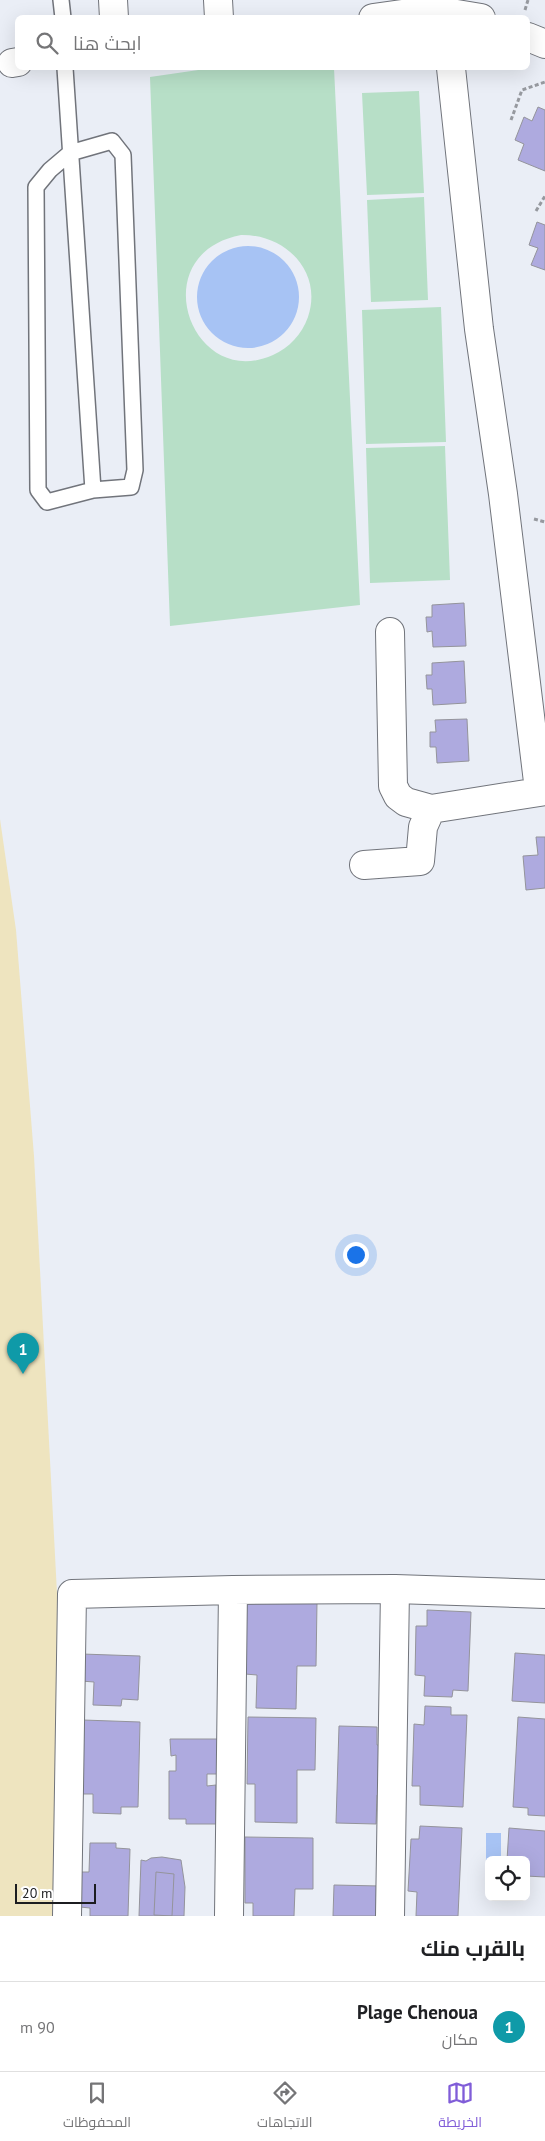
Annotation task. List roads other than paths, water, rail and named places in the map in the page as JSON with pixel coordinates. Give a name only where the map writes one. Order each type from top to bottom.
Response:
[{"type":"street","points":[[113,0],[114,15]]},
{"type":"street","points":[[218,0],[219,15]]},
{"type":"street","points":[[383,15],[413,6],[432,10],[446,9],[469,15]]},
{"type":"street","points":[[530,38],[545,44]]},
{"type":"street","points":[[390,632],[394,786],[398,796],[406,802],[431,809],[542,791],[479,329],[451,70]]},
{"type":"street","points":[[364,866],[420,861],[424,826],[431,809]]},
{"type":"street","points":[[390,1916],[395,1589]]},
{"type":"street","points":[[67,1916],[72,1594],[233,1590],[395,1589],[545,1594]]},
{"type":"street","points":[[229,1916],[233,1590]]},
{"type":"lane","points":[[61,0],[63,15]]},
{"type":"lane","points":[[64,70],[93,490]]},
{"type":"lane","points":[[112,141],[123,155],[135,470],[131,487],[93,490],[47,502],[38,490],[36,187],[50,170],[70,153],[112,141]]},
{"type":"water","points":[[248,246],[258,247],[277,254],[291,268],[298,287],[298,307],[291,326],[277,340],[258,347],[248,348],[238,347],[219,340],[205,326],[198,307],[197,297],[198,287],[205,268],[219,254],[238,247]]},
{"type":"water","points":[[486,1833],[501,1833],[501,1856],[486,1856]]},
{"type":"place","name":"Plage Chenoua","points":[[23,1374]]}]
